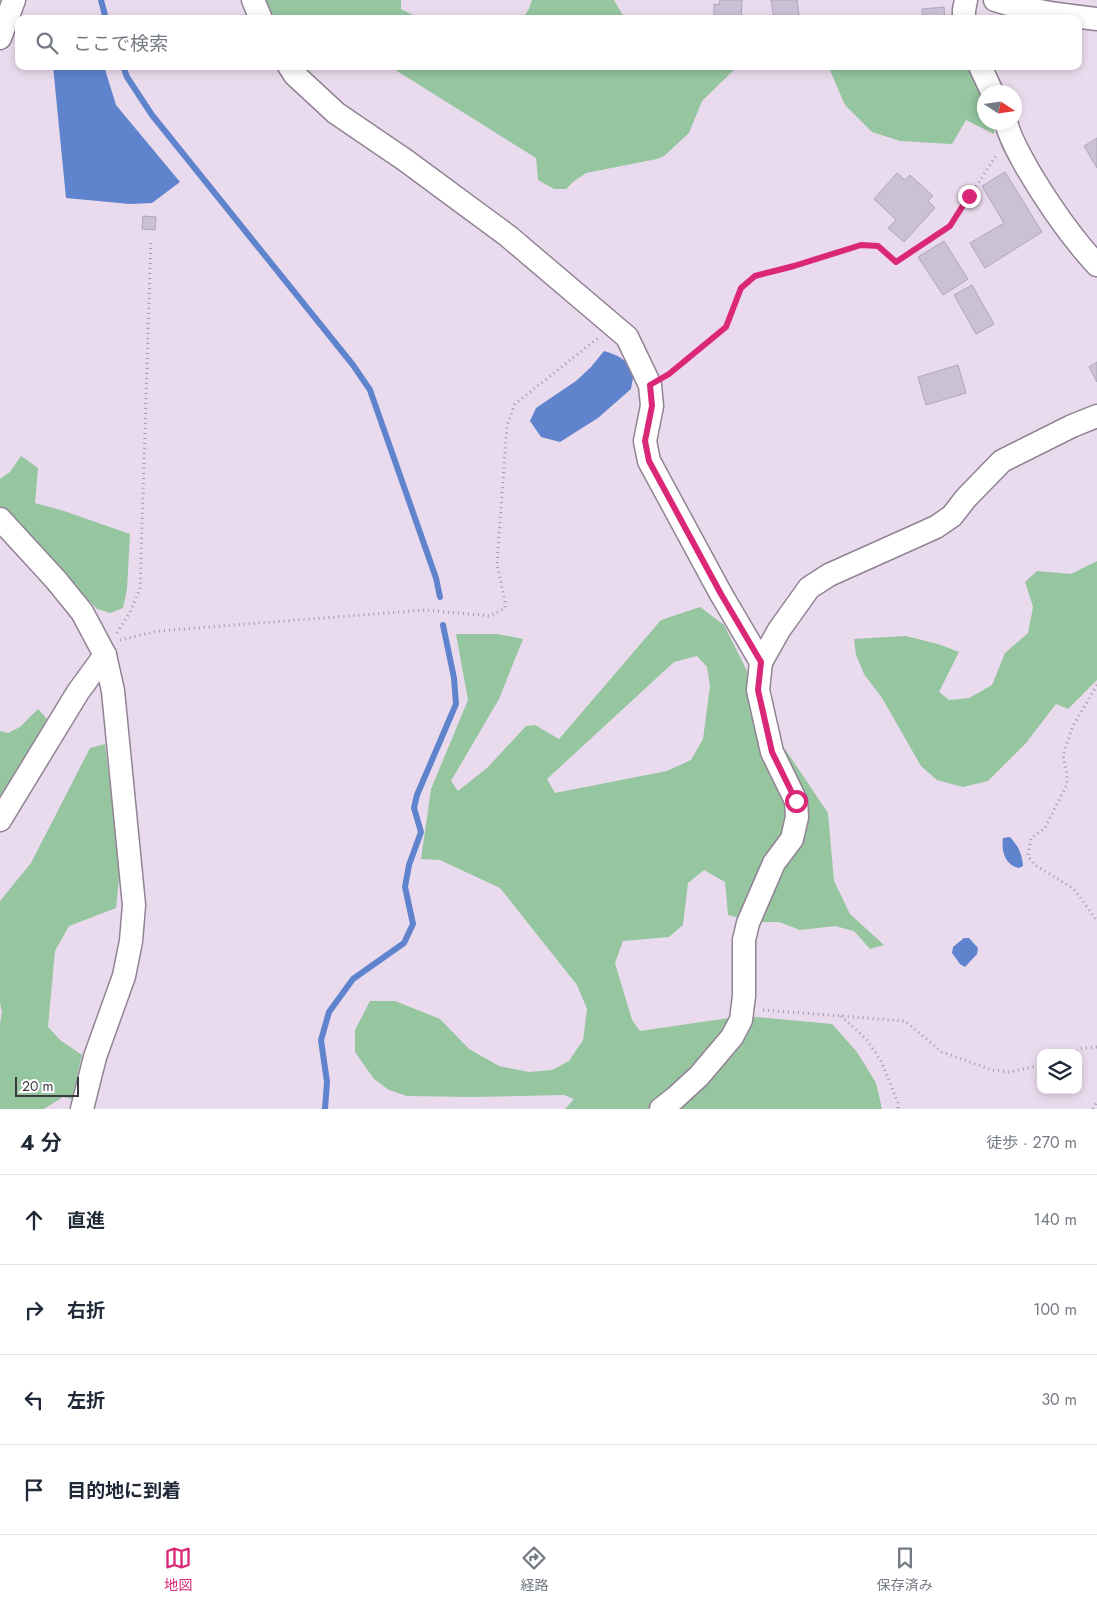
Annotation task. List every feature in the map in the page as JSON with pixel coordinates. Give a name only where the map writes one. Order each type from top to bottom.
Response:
[{"type":"street","points":[[0,38],[14,0]]},
{"type":"street","points":[[252,0],[259,15]]},
{"type":"street","points":[[964,15],[966,0]]},
{"type":"street","points":[[995,0],[1012,6],[1063,15]]},
{"type":"street","points":[[1082,17],[1097,19]]},
{"type":"street","points":[[292,70],[336,113],[405,160],[508,236],[627,338],[650,385],[652,406],[645,441],[649,461],[711,577],[761,662]]},
{"type":"street","points":[[982,70],[989,85]]},
{"type":"street","points":[[1008,130],[1041,192],[1083,250],[1097,265]]},
{"type":"street","points":[[660,1109],[699,1076],[732,1037],[741,1020],[744,996],[744,940],[748,923],[774,863],[792,839],[797,817],[796,801],[772,752],[758,690],[761,662],[779,630],[809,588],[829,575],[936,527],[952,516],[966,498],[1002,461],[1072,426],[1097,416]]},
{"type":"street","points":[[0,519],[56,580],[109,649],[134,905],[132,941],[124,976],[95,1057],[82,1109]]},
{"type":"street","points":[[0,820],[78,692],[109,649]]},
{"type":"path","points":[[650,385],[669,374],[726,327],[741,288],[755,276],[861,245],[878,246],[896,262],[950,226],[1008,130]]},
{"type":"path","points":[[109,649],[130,612],[140,589],[152,240]]},
{"type":"path","points":[[109,649],[158,631],[425,610],[479,616],[498,614],[504,608],[505,602],[497,564],[507,425],[514,404],[614,325]]},
{"type":"path","points":[[1097,685],[1073,726],[1063,755],[1067,784],[1045,828],[1031,838],[1028,856],[1035,865],[1074,890],[1097,921]]},
{"type":"path","points":[[743,1009],[905,1021],[942,1052],[992,1070],[1009,1072],[1037,1066]]},
{"type":"path","points":[[840,1016],[867,1040],[881,1061],[898,1103],[898,1109]]},
{"type":"path","points":[[1080,1049],[1097,1048]]},
{"type":"path","points":[[1093,1109],[1097,1101]]},
{"type":"green space","points":[[263,0],[401,0],[401,9],[413,15],[269,15]]},
{"type":"green space","points":[[532,0],[614,0],[623,15],[525,15]]},
{"type":"green space","points":[[395,70],[734,70],[702,101],[689,133],[664,156],[586,173],[566,189],[554,189],[538,180],[536,158]]},
{"type":"green space","points":[[830,70],[974,70],[980,85],[977,85],[977,126],[966,120],[952,144],[900,141],[872,132],[845,105]]},
{"type":"green space","points":[[986,130],[995,130],[994,134]]},
{"type":"green space","points":[[21,456],[38,468],[35,503],[130,534],[127,589],[123,608],[110,613],[97,609],[0,510],[0,479],[10,472]]},
{"type":"green space","points":[[1097,561],[1097,680],[1068,709],[1056,704],[1026,743],[988,781],[963,787],[937,780],[921,766],[882,698],[864,674],[856,655],[854,639],[906,636],[938,644],[959,652],[939,692],[949,700],[969,698],[992,685],[1005,653],[1028,633],[1033,607],[1025,582],[1037,571],[1071,574]]},
{"type":"green space","points":[[700,607],[724,625],[747,671],[758,731],[768,770],[785,749],[828,813],[834,881],[850,914],[884,945],[870,949],[854,931],[835,926],[800,930],[779,922],[759,922],[728,915],[725,882],[704,870],[688,883],[683,925],[669,937],[623,941],[615,963],[632,1020],[640,1031],[729,1018],[757,1017],[832,1024],[857,1052],[876,1083],[882,1109],[565,1109],[574,1099],[564,1095],[407,1096],[389,1090],[374,1079],[355,1052],[355,1030],[370,1001],[395,1001],[440,1019],[469,1049],[499,1066],[529,1072],[552,1070],[569,1061],[583,1040],[587,1009],[577,985],[500,888],[440,860],[421,859],[431,789],[468,700],[456,634],[497,634],[523,639],[499,699],[451,781],[458,791],[487,768],[526,726],[535,725],[559,739],[661,620]],"holes":[[[697,656],[707,667],[710,686],[703,739],[691,760],[667,771],[555,793],[547,779],[674,662]]]},
{"type":"green space","points":[[38,709],[47,719],[0,799],[0,731],[8,733],[20,727]]},
{"type":"green space","points":[[105,744],[120,869],[116,908],[69,926],[55,951],[48,1027],[60,1040],[82,1055],[72,1099],[63,1097],[44,1109],[0,1109],[0,1024],[2,1012],[0,1003],[0,901],[31,863],[90,748]]},
{"type":"water","points":[[53,70],[105,70],[116,105],[180,182],[152,203],[130,204],[66,198]]},
{"type":"water","points":[[604,351],[621,358],[634,372],[631,389],[598,418],[560,442],[541,437],[530,421],[536,408],[576,381]]},
{"type":"water","points":[[1010,837],[1021,853],[1023,866],[1019,868],[1007,861],[1003,852],[1003,838]]},
{"type":"water","points":[[964,938],[969,938],[978,948],[977,954],[965,967],[960,964],[952,953],[953,947]]},
{"type":"building","points":[[720,0],[742,0],[741,15],[714,15],[714,4],[719,5]]},
{"type":"building","points":[[771,0],[797,0],[799,15],[774,15]]},
{"type":"building","points":[[944,7],[945,15],[923,15],[922,9]]},
{"type":"building","points":[[1097,138],[1097,168],[1084,146]]},
{"type":"building","points":[[1005,172],[1042,232],[985,268],[970,243],[1004,223],[982,186]]},
{"type":"building","points":[[897,173],[905,180],[910,175],[933,196],[928,201],[935,208],[904,242],[888,228],[896,220],[874,199]]},
{"type":"building","points":[[143,216],[156,217],[155,230],[142,229]]},
{"type":"building","points":[[944,241],[968,279],[943,295],[918,257]]},
{"type":"building","points":[[972,285],[994,324],[976,334],[954,295]]},
{"type":"building","points":[[1097,362],[1097,382],[1089,367]]},
{"type":"building","points":[[958,365],[966,393],[926,405],[918,377]]},
{"type":"waterway","points":[[101,0],[105,15]]},
{"type":"waterway","points":[[124,70],[152,115],[353,365],[370,390],[436,578],[440,597]]},
{"type":"waterway","points":[[325,1109],[327,1082],[321,1040],[329,1012],[353,979],[404,943],[413,924],[405,887],[409,865],[421,832],[414,808],[417,795],[456,704],[454,678],[443,625]]},
{"type":"route","points":[[796,801],[772,752],[758,690],[761,662],[664,492],[649,461],[645,441],[652,406],[650,385],[669,374],[726,327],[741,288],[755,276],[861,245],[878,246],[896,262],[950,226],[969,196]]}]
